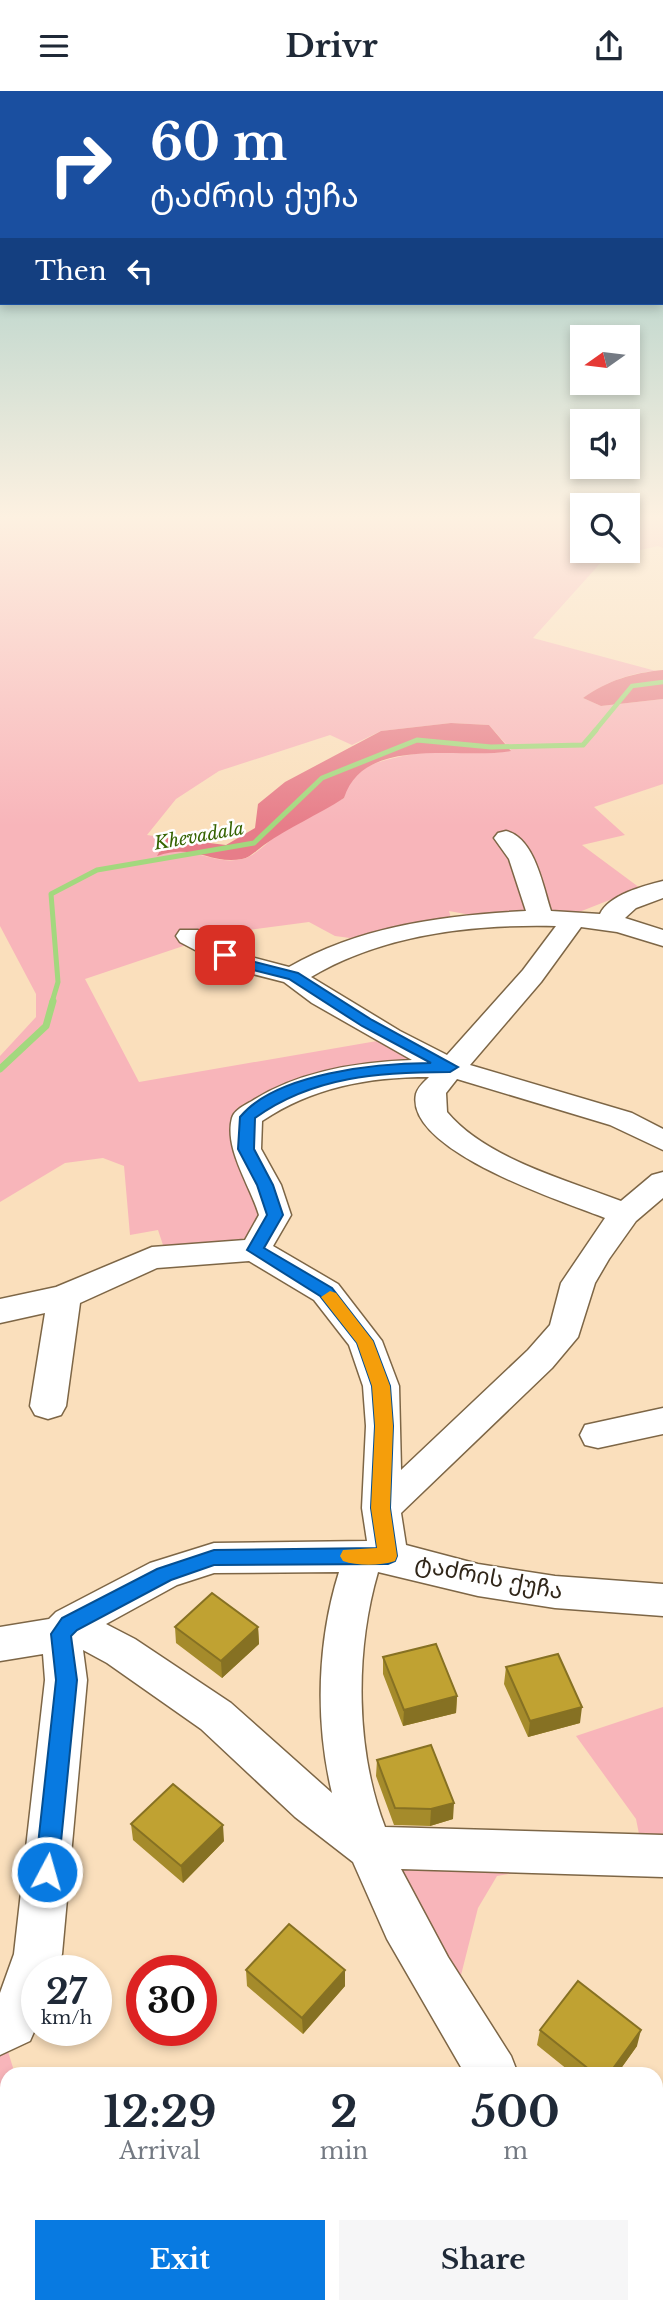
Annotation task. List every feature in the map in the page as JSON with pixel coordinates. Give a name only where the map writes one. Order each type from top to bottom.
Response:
[{"type":"street","points":[[506,838],[521,858],[541,919]]},
{"type":"street","points":[[611,923],[613,912],[663,888]]},
{"type":"street","points":[[293,976],[306,966],[359,942],[449,925],[541,919],[611,923],[663,939]]},
{"type":"street","points":[[573,921],[531,976],[431,1092],[432,1113],[449,1132],[481,1154],[625,1214]]},
{"type":"street","points":[[189,936],[238,962],[293,976],[367,1023],[450,1067],[621,1119],[663,1141]]},
{"type":"street","points":[[255,1250],[275,1215],[265,1185],[246,1149],[247,1117],[266,1103],[307,1084],[349,1073],[391,1067],[450,1067]]},
{"type":"street","points":[[381,1508],[401,1493],[540,1359],[566,1329],[578,1283],[625,1214],[663,1182]]},
{"type":"street","points":[[0,1311],[64,1297],[152,1258],[255,1250],[326,1292],[365,1341],[381,1386],[384,1426],[381,1508],[376,1556],[354,1579],[339,1693],[346,1766],[367,1847],[408,1935],[489,2067]]},
{"type":"street","points":[[48,1406],[64,1297]]},
{"type":"street","points":[[598,1435],[663,1421]]},
{"type":"street","name":"ტაძრის ქუჩა","points":[[0,1644],[65,1629],[164,1574],[214,1558],[376,1556],[478,1580],[555,1592],[663,1599]]},
{"type":"street","points":[[7,2028],[38,1954],[66,1680],[65,1629],[121,1651],[216,1716],[311,1803],[367,1847],[663,1856]]},
{"type":"shaded area","points":[[0,619],[550,619],[533,638],[656,671],[618,679],[583,698],[601,706],[663,699],[663,784],[594,807],[625,835],[582,845],[640,888],[569,916],[487,918],[449,911],[452,921],[350,938],[335,936],[309,922],[219,934],[85,979],[139,1082],[377,1041],[416,1058],[410,1063],[254,1103],[263,1213],[249,1238],[164,1248],[158,1230],[130,1235],[124,1166],[103,1158],[65,1163],[0,1202],[0,1056],[36,1017],[36,994],[0,926]],"holes":[[[451,723],[489,725],[511,750],[450,751],[418,754],[401,756],[369,766],[349,782],[344,798],[278,835],[247,858],[221,860],[182,852],[158,855],[167,838],[147,835],[176,799],[219,771],[330,735],[352,745],[381,731]]]},
{"type":"shaded area","points":[[663,670],[663,699],[601,706],[583,698],[621,678]]},
{"type":"shaded area","points":[[451,723],[489,725],[511,751],[393,757],[372,765],[355,778],[344,798],[283,832],[245,858],[231,860],[182,852],[157,856],[167,838],[226,845],[255,828],[258,804],[285,782],[381,731]]},
{"type":"shaded area","points":[[663,1707],[663,1847],[641,1844],[636,1819],[576,1736]]},
{"type":"shaded area","points":[[384,1861],[570,1864],[497,1876],[478,1908],[459,1983]]},
{"type":"shaded area","points":[[0,2026],[13,2067],[0,2067]]},
{"type":"building","points":[[212,1593],[258,1627],[221,1661],[175,1627]]},
{"type":"building","points":[[436,1644],[457,1696],[404,1710],[383,1657]]},
{"type":"building","points":[[558,1654],[582,1707],[530,1721],[506,1667]]},
{"type":"building","points":[[431,1745],[454,1803],[431,1809],[395,1808],[377,1760]]},
{"type":"building","points":[[173,1784],[223,1825],[181,1866],[131,1824]]},
{"type":"building","points":[[289,1924],[345,1970],[302,2018],[246,1970]]},
{"type":"building","points":[[578,1981],[641,2030],[614,2067],[586,2067],[540,2030]]},
{"type":"waterway","name":"Khevadala","points":[[594,732],[632,686],[663,682]]},
{"type":"waterway","name":"Khevadala","points":[[52,1002],[58,982],[51,894],[97,870],[254,843],[322,778],[417,740],[491,747],[583,745],[596,730]]},
{"type":"waterway","name":"Khevadala","points":[[0,1069],[46,1026],[53,1001]]},
{"type":"slow traffic","points":[[330,1297],[365,1341],[381,1386],[384,1426],[380,1470],[381,1508],[388,1556],[350,1556]]},
{"type":"route","points":[[47,1872],[66,1680],[61,1634],[70,1624],[164,1574],[214,1558],[388,1556],[381,1508],[380,1470],[384,1426],[381,1386],[365,1341],[326,1292],[255,1250],[275,1215],[265,1185],[246,1149],[247,1117],[266,1103],[307,1084],[349,1073],[391,1067],[450,1067],[390,1037],[321,997],[293,976],[238,962],[225,955]]}]
